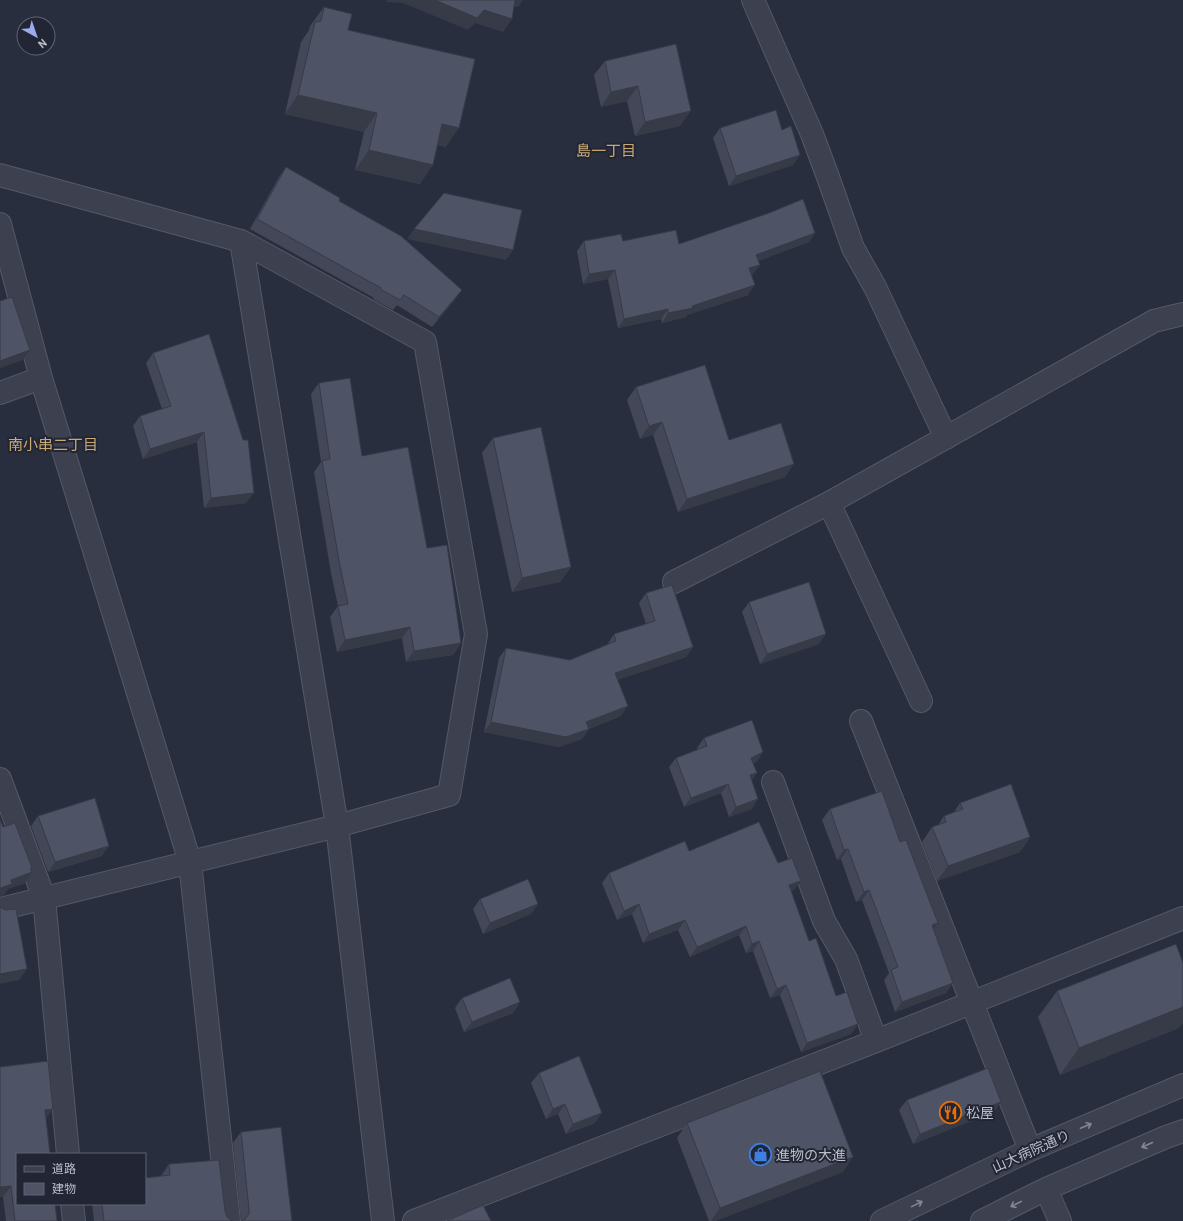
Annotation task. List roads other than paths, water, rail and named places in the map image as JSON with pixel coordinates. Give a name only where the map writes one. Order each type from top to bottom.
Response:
[{"type":"street","points":[[753,0],[812,134],[853,248],[875,287],[946,438]]},
{"type":"street","points":[[0,175],[241,241],[425,342],[476,634],[449,795],[337,826],[0,909]]},
{"type":"street","points":[[0,224],[41,378],[190,862],[230,1221]]},
{"type":"street","points":[[241,241],[337,826],[383,1221]]},
{"type":"street","points":[[674,582],[829,504],[1154,320],[1183,314]]},
{"type":"street","points":[[0,393],[41,378]]},
{"type":"street","points":[[829,504],[921,701]]},
{"type":"street","points":[[861,721],[1030,1150]]},
{"type":"street","points":[[0,779],[44,898],[68,1153]]},
{"type":"street","points":[[773,782],[824,921],[846,959],[876,1041]]},
{"type":"street","points":[[414,1221],[876,1041],[1183,918]]},
{"type":"street","name":"山大病院通り","points":[[882,1221],[1030,1150],[1183,1086]]},
{"type":"street","points":[[982,1221],[1046,1189],[1183,1131]]},
{"type":"street","points":[[1046,1189],[1060,1221]]},
{"type":"street","points":[[72,1205],[74,1221]]},
{"type":"place","name":"松屋","points":[[950,1113]]},
{"type":"place","name":"進物の大進","points":[[760,1155]]},
{"type":"district","name":"島一丁目","points":[[606,151]]},
{"type":"district","name":"南小串二丁目","points":[[53,445]]}]
